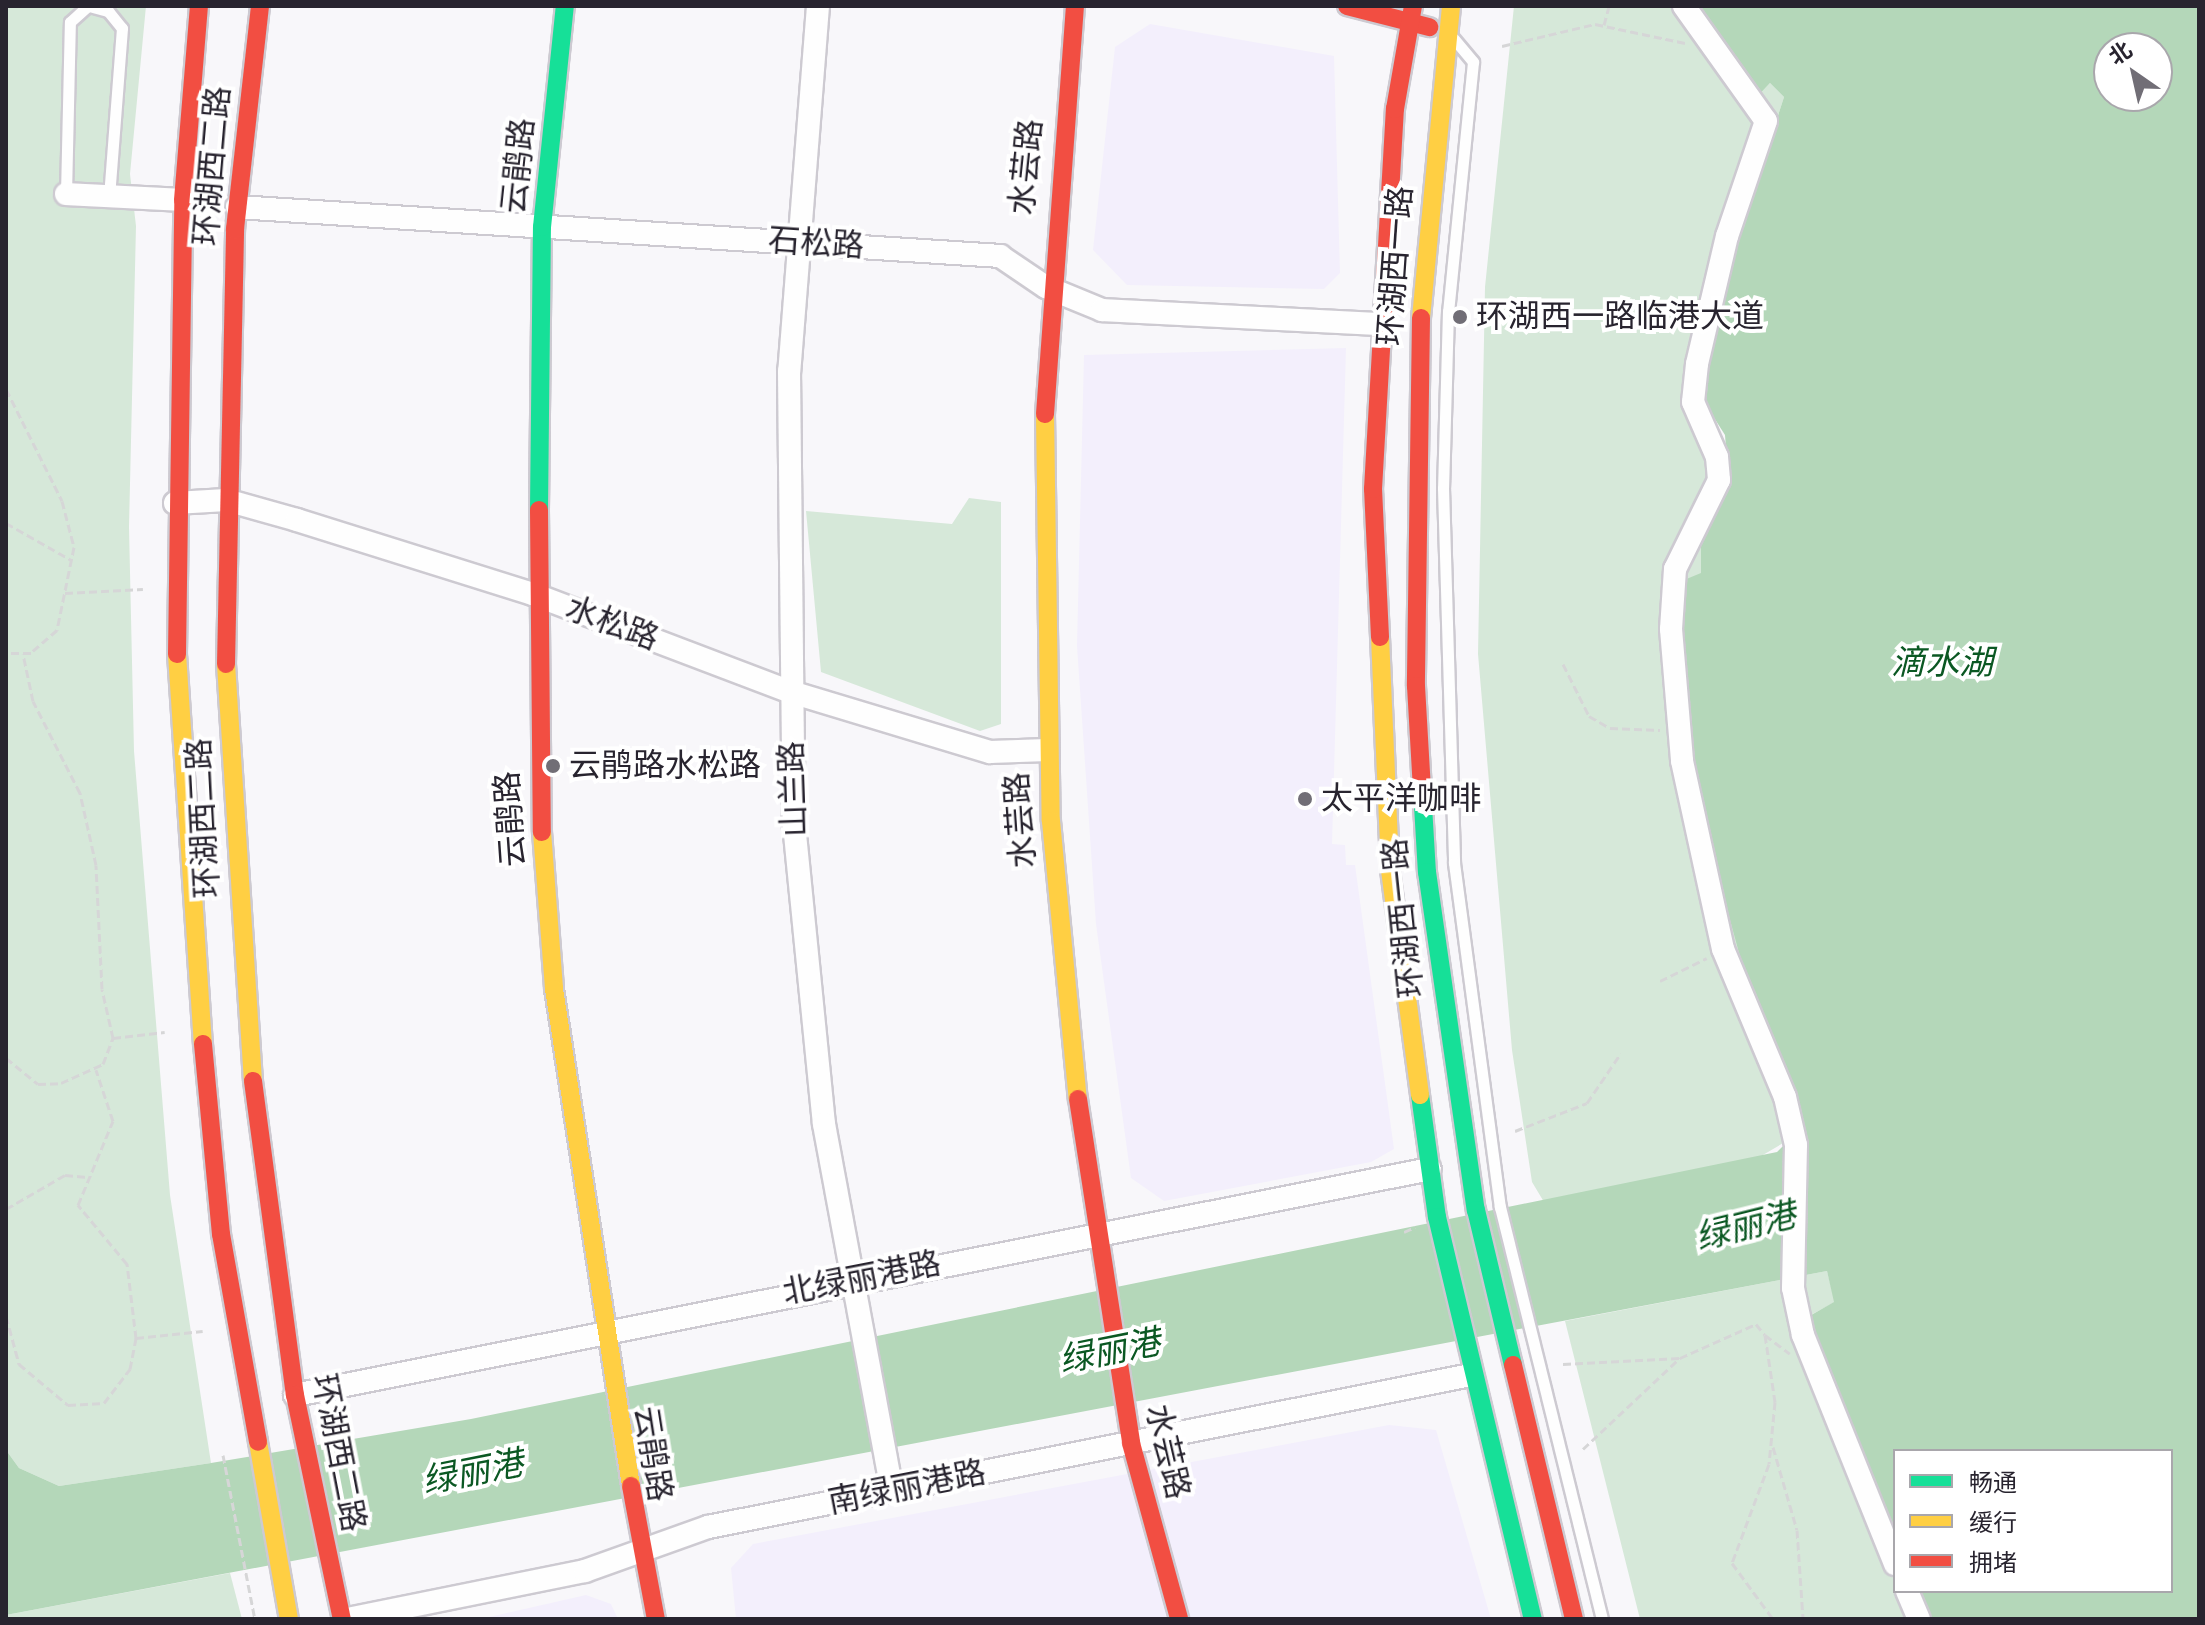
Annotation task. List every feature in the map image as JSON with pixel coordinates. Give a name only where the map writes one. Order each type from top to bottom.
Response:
[{"type":"main road","name":"环湖西二路","points":[[199,6],[183,200],[175,503],[178,715],[197,1035],[256,1452],[289,1619]]},
{"type":"main road","name":"环湖西二路","points":[[260,6],[237,207],[226,500],[226,687],[247,1029],[295,1395],[329,1568],[345,1619]]},
{"type":"main road","name":"云鹃路","points":[[565,6],[542,227],[533,594],[554,989],[601,1330],[638,1554],[656,1619]]},
{"type":"main road","name":"水芸路","points":[[1075,6],[1046,287],[1047,750],[1067,1014],[1099,1234],[1103,1283],[1131,1443],[1179,1619]]},
{"type":"main road","points":[[1347,6],[1411,15],[1446,30]]},
{"type":"main road","name":"环湖西一路","points":[[1451,6],[1446,30],[1421,315],[1416,686],[1435,935],[1476,1210],[1501,1339],[1574,1619]]},
{"type":"main road","name":"环湖西一路","points":[[1411,15],[1395,109],[1373,489],[1377,691],[1403,996],[1437,1217],[1464,1346],[1533,1619]]},
{"type":"street","name":"山兰路","points":[[818,6],[796,243],[787,512],[791,692],[806,973],[848,1282],[892,1491]]},
{"type":"street","points":[[1684,6],[1718,63],[1766,121],[1727,236],[1697,364],[1693,402],[1712,439],[1719,480],[1675,569],[1679,730],[1689,808],[1723,949],[1785,1097],[1796,1145],[1793,1288],[1808,1347],[1893,1559]]},
{"type":"street","points":[[66,194],[109,199],[183,200]]},
{"type":"street","name":"石松路","points":[[237,207],[1000,256],[1046,287],[1102,310],[1382,324]]},
{"type":"street","name":"水松路","points":[[175,503],[226,500],[533,594],[791,692],[990,752],[1047,750]]},
{"type":"street","name":"北绿丽港路","points":[[295,1395],[601,1330],[1430,1169]]},
{"type":"street","name":"南绿丽港路","points":[[345,1619],[638,1554],[708,1527],[1471,1375]]},
{"type":"street","points":[[1908,1593],[1919,1619]]},
{"type":"lane","points":[[66,194],[70,22],[88,6],[108,11],[122,28],[109,199]]},
{"type":"lane","points":[[1446,30],[1473,62],[1448,311],[1445,688],[1454,863],[1500,1207],[1527,1334],[1602,1619]]},
{"type":"path","points":[[1604,25],[1609,6]]},
{"type":"path","points":[[1502,46],[1542,31],[1604,25],[1678,41],[1718,63]]},
{"type":"path","points":[[6,389],[62,501],[72,560],[65,593],[47,644],[23,654],[6,653]]},
{"type":"path","points":[[6,523],[72,560]]},
{"type":"path","points":[[65,593],[143,589]]},
{"type":"path","points":[[6,1316],[19,1364],[68,1405],[104,1403],[130,1369],[136,1338],[127,1264],[78,1205],[113,1121],[96,1070],[113,1038],[102,989],[96,865],[80,793],[33,701],[23,654]]},
{"type":"path","points":[[1563,664],[1589,716],[1610,728],[1679,730]]},
{"type":"path","points":[[1660,981],[1723,949]]},
{"type":"path","points":[[113,1038],[165,1032]]},
{"type":"path","points":[[1515,1131],[1587,1103],[1621,1053]]},
{"type":"path","points":[[6,1058],[38,1084],[96,1070]]},
{"type":"path","points":[[6,1209],[65,1175],[90,1177]]},
{"type":"path","points":[[1583,1449],[1680,1358],[1756,1324],[1765,1335],[1775,1402],[1771,1442],[1759,1506],[1732,1563],[1773,1619]]},
{"type":"path","points":[[136,1338],[203,1331]]},
{"type":"path","points":[[1563,1364],[1680,1358]]},
{"type":"path","points":[[1771,1442],[1797,1530],[1803,1619]]},
{"type":"path","points":[[223,1455],[255,1619]]},
{"type":"shaded area","points":[[6,6],[146,6],[130,174],[136,226],[129,527],[134,751],[170,1195],[211,1463],[59,1486],[19,1468],[6,1450]]},
{"type":"shaded area","points":[[1514,6],[1695,6],[1757,97],[1770,83],[1784,97],[1734,252],[1708,366],[1704,402],[1732,458],[1724,505],[1701,534],[1790,1139],[1756,1159],[1544,1202],[1532,1182],[1512,1050],[1478,654],[1485,287]]},
{"type":"shaded area","points":[[1150,24],[1334,56],[1340,273],[1324,289],[1127,285],[1093,250],[1115,47]]},
{"type":"shaded area","points":[[1346,348],[1332,844],[1345,845],[1346,865],[1355,865],[1394,1149],[1371,1162],[1164,1201],[1131,1178],[1096,924],[1077,646],[1084,355]]},
{"type":"shaded area","points":[[969,498],[1001,502],[1001,724],[980,731],[821,672],[806,511],[952,524]]},
{"type":"shaded area","points":[[1827,1271],[1835,1302],[1807,1317],[1893,1537],[1893,1593],[1918,1593],[1930,1619],[1640,1619],[1565,1321]]},
{"type":"shaded area","points":[[1389,1425],[1436,1430],[1491,1619],[736,1619],[731,1568],[753,1544]]},
{"type":"shaded area","points":[[230,1573],[242,1619],[6,1619],[6,1615]]},
{"type":"shaded area","points":[[586,1595],[611,1604],[618,1619],[480,1619]]},
{"type":"water","name":"滴水湖","points":[[1695,6],[2199,6],[2199,1619],[1930,1619],[1918,1593],[2173,1593],[2173,1449],[1893,1449],[1893,1537],[1806,1318],[1834,1302],[1827,1271],[6,1615],[6,1450],[19,1468],[59,1486],[211,1463],[471,1419],[1777,1152],[1790,1139],[1698,803],[1683,676],[1684,580],[1701,573],[1701,534],[1729,487],[1725,435],[1704,402],[1708,366],[1734,252],[1784,97],[1770,83],[1756,98]]},
{"type":"traffic: fast","points":[[539,510],[542,227],[565,6]]},
{"type":"traffic: fast","points":[[1422,789],[1427,872],[1476,1210],[1513,1365]]},
{"type":"traffic: fast","points":[[1420,1095],[1437,1217],[1533,1619]]},
{"type":"traffic: slow","points":[[1421,318],[1451,6]]},
{"type":"traffic: slow","points":[[1045,414],[1051,821],[1078,1099]]},
{"type":"traffic: slow","points":[[1380,637],[1390,870],[1420,1095]]},
{"type":"traffic: slow","points":[[177,654],[203,1044]]},
{"type":"traffic: slow","points":[[226,664],[253,1081]]},
{"type":"traffic: slow","points":[[542,832],[554,989],[631,1486]]},
{"type":"traffic: slow","points":[[258,1442],[289,1619]]},
{"type":"traffic: jam","points":[[177,654],[183,200],[199,6]]},
{"type":"traffic: jam","points":[[226,664],[235,229],[260,6]]},
{"type":"traffic: jam","points":[[1045,414],[1075,6]]},
{"type":"traffic: jam","points":[[1347,6],[1429,27]]},
{"type":"traffic: jam","points":[[1380,637],[1373,489],[1395,109],[1413,6]]},
{"type":"traffic: jam","points":[[1421,318],[1416,686],[1422,789]]},
{"type":"traffic: jam","points":[[539,510],[542,832]]},
{"type":"traffic: jam","points":[[203,1044],[221,1234],[258,1442]]},
{"type":"traffic: jam","points":[[253,1081],[295,1395],[342,1619]]},
{"type":"traffic: jam","points":[[1078,1099],[1131,1443],[1179,1619]]},
{"type":"traffic: jam","points":[[1513,1365],[1574,1619]]},
{"type":"traffic: jam","points":[[631,1486],[656,1619]]},
{"type":"place","name":"环湖西一路临港大道","points":[[1460,317]]},
{"type":"place","name":"云鹃路水松路","points":[[553,766]]},
{"type":"place","name":"太平洋咖啡","points":[[1305,799]]},
{"type":"water label","name":"绿丽港","points":[[1746,1228]]},
{"type":"water label","name":"绿丽港","points":[[1110,1353]]},
{"type":"water label","name":"绿丽港","points":[[473,1474]]}]
